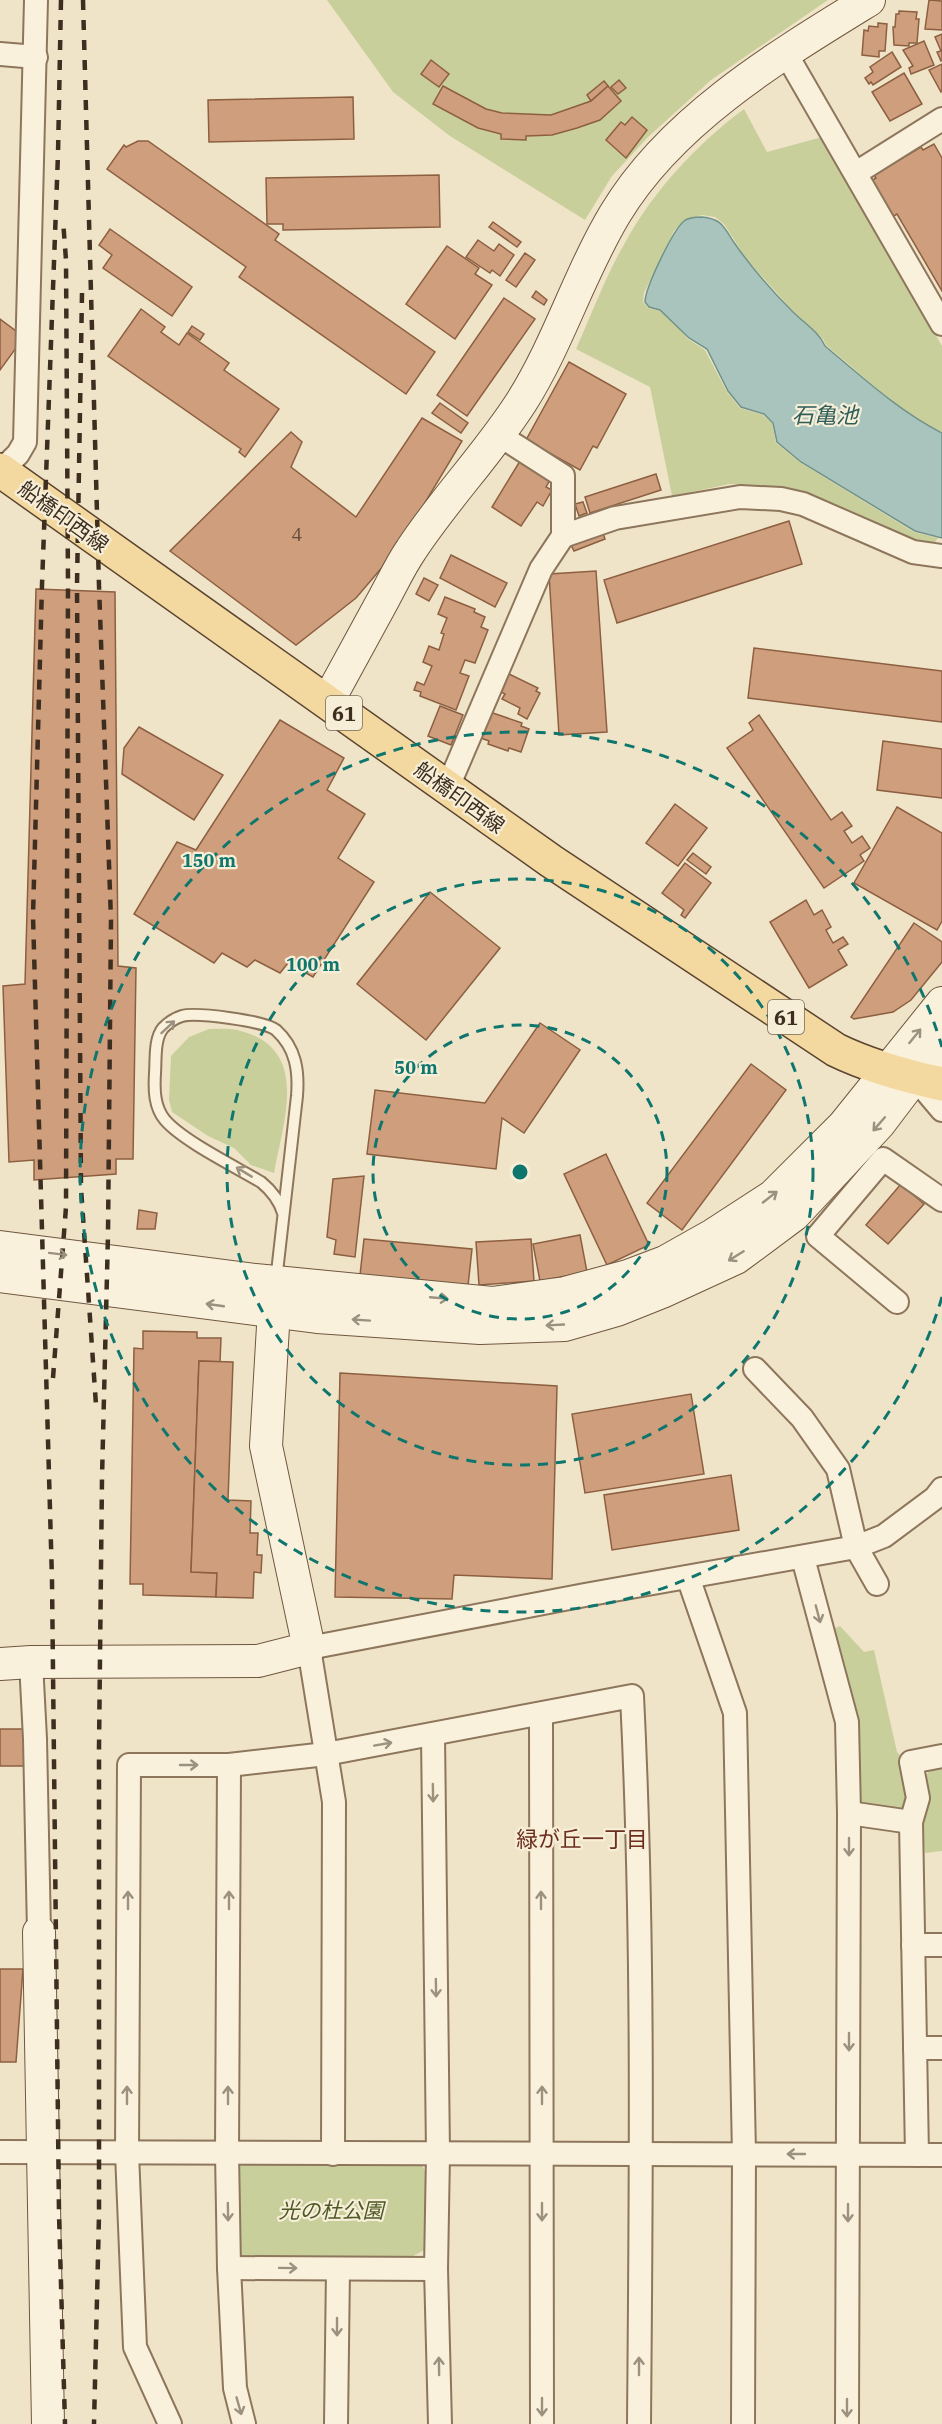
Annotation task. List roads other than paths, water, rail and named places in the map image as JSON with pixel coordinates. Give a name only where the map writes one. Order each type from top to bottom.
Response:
[{"type":"main road","name":"船橋印西線","points":[[1,470],[550,861],[836,1050],[857,1060],[915,1078]]},
{"type":"street","points":[[1,470],[18,454],[24,442],[36,0]]},
{"type":"street","points":[[328,701],[410,550],[524,399],[554,342],[579,282],[615,213],[650,167],[694,121],[784,52],[869,0]]},
{"type":"street","points":[[784,52],[942,324]]},
{"type":"street","points":[[0,54],[36,57]]},
{"type":"street","points":[[856,173],[941,121]]},
{"type":"street","points":[[447,789],[541,569],[563,536],[563,476],[499,435]]},
{"type":"street","points":[[563,536],[615,518],[740,497],[781,499],[803,504],[913,552],[942,556]]},
{"type":"street","points":[[0,1246],[276,1282],[492,1303],[565,1293],[628,1276],[665,1262],[713,1236],[773,1196],[844,1125],[915,1078],[942,1003]]},
{"type":"street","points":[[0,1276],[273,1313],[480,1328],[565,1325],[617,1310],[662,1293],[735,1258],[794,1215],[879,1124],[942,1041]]},
{"type":"street","points":[[915,1078],[942,1110]]},
{"type":"street","points":[[897,1302],[818,1236],[883,1159],[942,1200]]},
{"type":"street","points":[[276,1282],[266,1446],[309,1648],[334,1802],[333,2154]]},
{"type":"street","points":[[755,1369],[802,1418],[838,1469],[856,1547],[877,1584]]},
{"type":"street","points":[[0,1664],[258,1661],[309,1648],[856,1547],[884,1536],[940,1498]]},
{"type":"street","points":[[803,1558],[847,1722],[849,1813],[847,2424]]},
{"type":"street","points":[[688,1577],[735,1713],[744,2154],[742,2424]]},
{"type":"street","points":[[31,1662],[35,1738],[48,2424]]},
{"type":"street","points":[[170,2424],[135,2347],[127,2153],[129,1765],[229,1765],[326,1754],[632,1696],[637,1791],[641,2154],[639,2424]]},
{"type":"street","points":[[541,1714],[542,2424]]},
{"type":"street","points":[[433,1735],[438,2154],[436,2270],[440,2424]]},
{"type":"street","points":[[917,2154],[911,1821],[918,1798],[911,1762],[942,1756]]},
{"type":"street","points":[[229,1765],[227,2154],[229,2268],[234,2388],[244,2424]]},
{"type":"street","points":[[849,1813],[911,1821]]},
{"type":"street","points":[[913,1945],[942,1945]]},
{"type":"street","points":[[915,2048],[942,2048]]},
{"type":"street","points":[[0,2152],[942,2155]]},
{"type":"street","points":[[229,2268],[436,2270]]},
{"type":"street","points":[[336,2424],[338,2269]]},
{"type":"lane","points":[[276,1282],[299,1074],[295,1058],[287,1043],[274,1028],[257,1022],[195,1015],[183,1016],[171,1022],[161,1030],[157,1046],[154,1088],[157,1104],[165,1120],[179,1133],[261,1182],[271,1190],[283,1213]]},
{"type":"water","name":"石亀池","points":[[702,217],[713,219],[721,224],[761,278],[815,332],[825,346],[896,404],[942,433],[942,538],[915,531],[801,462],[777,442],[773,423],[764,414],[741,407],[728,391],[707,349],[689,338],[660,310],[649,307],[645,302],[654,273],[679,226],[688,219]]},
{"type":"railway","points":[[61,0],[33,916],[52,1580],[59,2214],[65,2424]]},
{"type":"railway","points":[[83,0],[99,586],[111,920],[108,1234],[102,1478],[99,1747],[99,2215],[94,2424]]},
{"type":"railway","points":[[53,1378],[66,1207],[68,585],[66,260],[63,220]]},
{"type":"railway","points":[[82,293],[77,585],[81,1188],[96,1405]]},
{"type":"district","name":"緑が丘一丁目","points":[[582,1838]]},
{"type":"park label","name":"光の杜公園","points":[[331,2210]]}]
